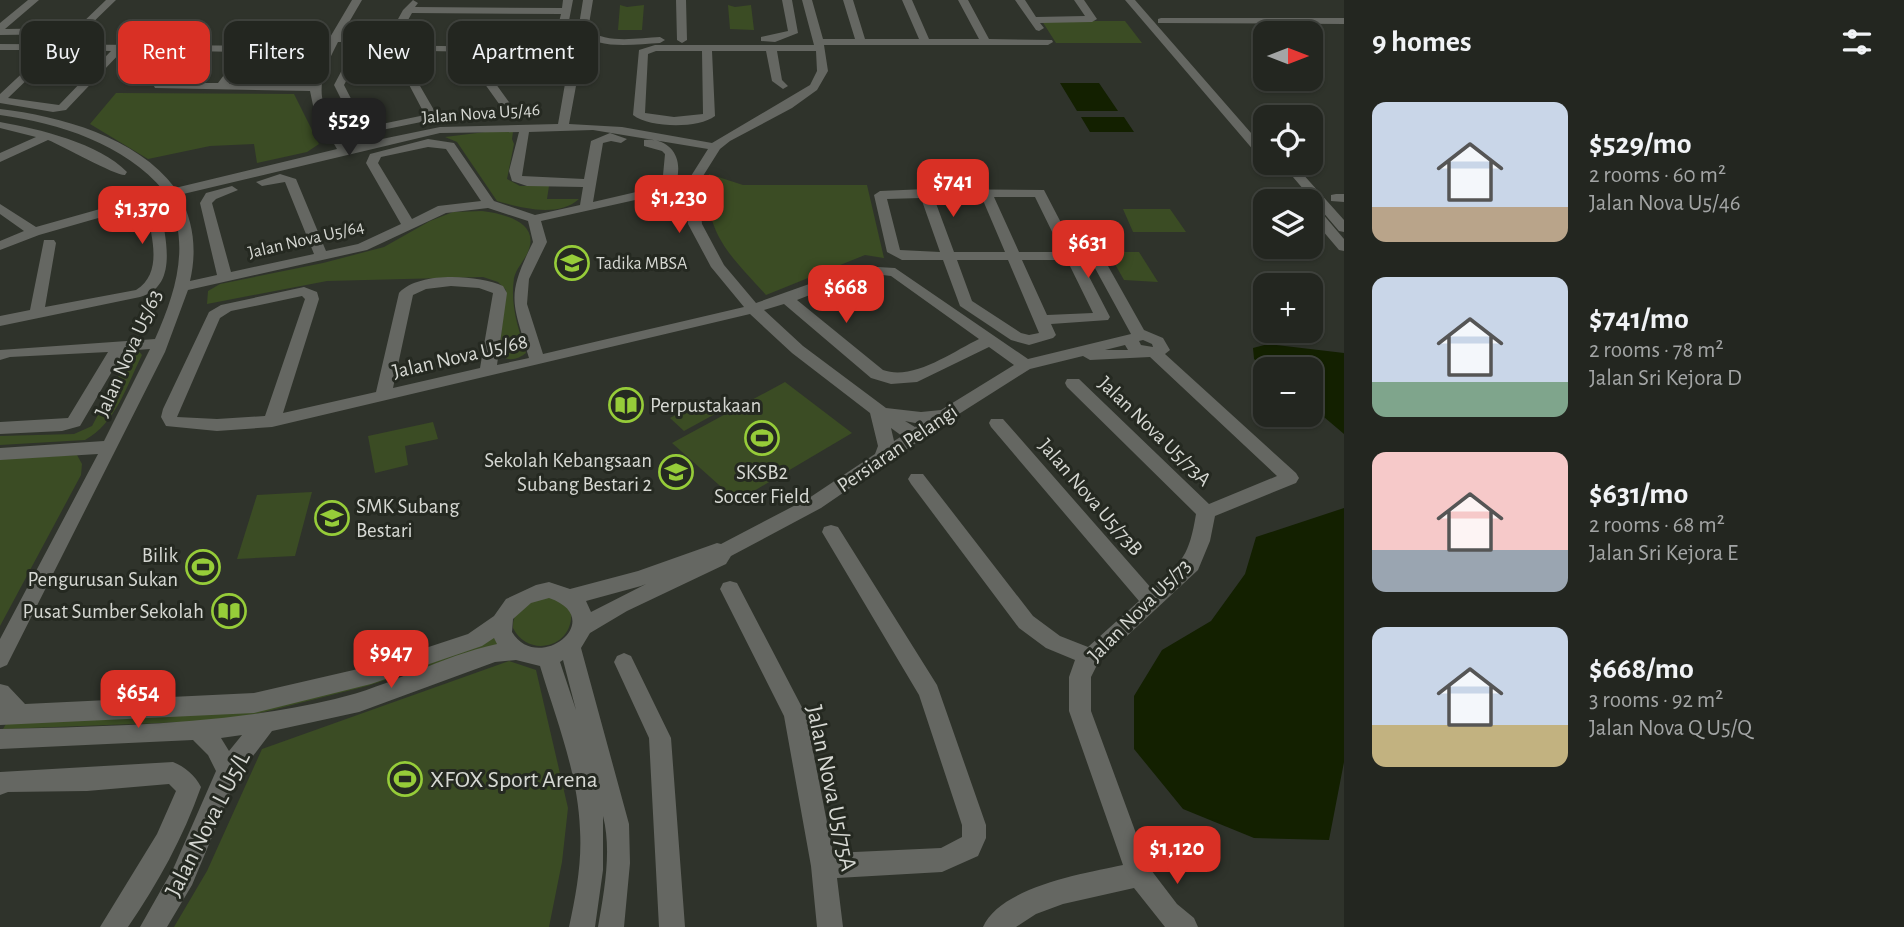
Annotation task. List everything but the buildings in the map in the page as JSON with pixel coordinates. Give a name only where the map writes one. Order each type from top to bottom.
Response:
[{"type":"street","points":[[0,30],[34,0]]},
{"type":"street","points":[[0,30],[71,31],[82,28],[111,0]]},
{"type":"street","points":[[344,150],[317,103],[315,88],[334,39],[357,0]]},
{"type":"street","points":[[402,21],[416,0]]},
{"type":"street","points":[[434,39],[554,39],[561,36],[568,0]]},
{"type":"street","points":[[588,0],[583,31],[592,39],[682,40],[775,39],[793,33],[787,0]]},
{"type":"street","points":[[681,0],[682,40]]},
{"type":"street","points":[[807,0],[823,71],[808,93],[755,120],[714,147],[691,187],[691,208],[696,232],[703,248],[744,296],[806,358],[915,436]]},
{"type":"street","points":[[848,0],[861,42]]},
{"type":"street","points":[[907,0],[925,42]]},
{"type":"street","points":[[963,0],[986,42]]},
{"type":"street","points":[[707,48],[710,114],[703,119],[652,119],[639,115],[643,52],[647,48],[707,48],[771,48],[802,48],[861,42],[1048,42],[1020,0]]},
{"type":"street","points":[[1034,20],[1092,19],[1079,0]]},
{"type":"street","points":[[1130,0],[1253,142]]},
{"type":"street","points":[[1143,0],[1253,124]]},
{"type":"street","points":[[408,10],[566,11]]},
{"type":"street","points":[[1161,21],[1344,21]]},
{"type":"street","points":[[334,39],[343,39]]},
{"type":"street","points":[[0,47],[21,47]]},
{"type":"street","points":[[373,48],[424,48],[411,79],[432,114],[427,120],[372,129],[360,127],[339,85],[356,53],[373,48]]},
{"type":"street","points":[[771,48],[777,81],[783,86]]},
{"type":"street","points":[[104,65],[118,50]]},
{"type":"street","points":[[21,80],[0,100],[53,109],[62,108],[85,84]]},
{"type":"street","points":[[220,88],[224,83]]},
{"type":"street","points":[[158,84],[220,88],[315,88]]},
{"type":"street","points":[[288,88],[290,84]]},
{"type":"street","points":[[491,84],[511,113]]},
{"type":"street","points":[[563,126],[571,84]]},
{"type":"street","points":[[0,112],[37,117],[66,125],[108,144],[171,194]]},
{"type":"street","points":[[0,125],[47,136],[86,151],[121,172]]},
{"type":"street","name":"Jalan Nova U5/46","points":[[200,186],[344,150],[459,128],[563,126],[622,130],[714,147]]},
{"type":"street","points":[[524,133],[516,177],[527,182],[590,183]]},
{"type":"street","points":[[0,158],[47,136]]},
{"type":"street","points":[[336,137],[345,141],[372,144]]},
{"type":"street","points":[[321,157],[331,149],[336,137]]},
{"type":"street","points":[[537,359],[520,304],[522,279],[540,240],[533,219],[667,189],[671,183],[671,154],[666,148],[650,143],[610,137],[597,141],[586,207]]},
{"type":"street","points":[[689,142],[727,138]]},
{"type":"street","points":[[689,142],[698,147],[705,160]]},
{"type":"street","points":[[408,224],[372,163],[376,154],[428,143],[450,146],[489,204]]},
{"type":"street","points":[[1281,175],[1294,189]]},
{"type":"street","points":[[1297,175],[1344,229]]},
{"type":"street","points":[[225,278],[207,199],[276,179],[290,179],[322,257]]},
{"type":"street","points":[[149,206],[181,186],[200,186]]},
{"type":"street","points":[[0,246],[34,232],[166,202],[171,194],[200,186]]},
{"type":"street","points":[[926,193],[965,303],[1017,337],[1029,340],[1048,335],[986,193]]},
{"type":"street","points":[[1041,320],[1102,319],[1075,255],[1040,193],[880,195],[896,254],[1075,255]]},
{"type":"street","name":"Jalan Nova U5/63","points":[[0,659],[110,447],[159,344],[182,286],[187,259],[187,236],[171,194]]},
{"type":"street","name":"Jalan Nova U5/64","points":[[182,286],[365,246],[443,209],[489,204],[533,219]]},
{"type":"street","points":[[0,321],[140,293],[151,288],[155,283],[161,255],[149,206]]},
{"type":"street","points":[[0,208],[34,232]]},
{"type":"street","points":[[1323,223],[1344,247]]},
{"type":"street","points":[[37,313],[49,243]]},
{"type":"street","points":[[1103,243],[1090,248],[1135,337]]},
{"type":"street","points":[[744,296],[735,314],[761,315],[781,301],[866,269],[889,270],[1025,365]]},
{"type":"street","points":[[383,396],[406,293],[418,285],[483,283],[498,289],[500,293],[488,371]]},
{"type":"street","name":"Jalan Nova U5/68","points":[[272,421],[312,299],[309,293],[297,292],[226,308],[214,315],[171,409],[169,417],[172,422],[217,425],[272,421],[735,314]]},
{"type":"street","points":[[744,296],[781,301],[877,374],[891,379],[911,378],[988,341]]},
{"type":"street","points":[[1135,337],[1158,341],[1162,350],[1124,356],[1073,355],[1135,337]]},
{"type":"street","points":[[0,355],[9,352],[159,344]]},
{"type":"street","points":[[0,428],[74,422],[118,347]]},
{"type":"street","points":[[1149,353],[1290,478],[1206,512]]},
{"type":"street","name":"Persiaran Pelangi","points":[[567,643],[620,605],[719,559],[724,551],[815,503],[944,415],[1025,365],[1073,355]]},
{"type":"street","name":"Jalan Nova U5/73A","points":[[1073,383],[1206,512]]},
{"type":"street","points":[[878,411],[904,417],[944,415]]},
{"type":"street","points":[[878,411],[887,446],[882,459]]},
{"type":"street","name":"Jalan Nova U5/73B","points":[[997,423],[1151,601]]},
{"type":"street","points":[[0,454],[110,447]]},
{"type":"street","points":[[917,479],[1026,622],[1054,642],[1091,657]]},
{"type":"street","name":"Jalan Nova U5/73","points":[[1185,927],[1168,913],[1139,874],[1080,711],[1080,677],[1083,666],[1091,657],[1191,565],[1200,541],[1206,512]]},
{"type":"street","points":[[823,866],[943,860],[960,855],[969,848],[974,838],[974,825],[929,692],[831,532]]},
{"type":"street","name":"Persiaran Pelangi","points":[[571,597],[641,578],[713,550],[724,551]]},
{"type":"street","name":"Jalan Nova U5/75A","points":[[730,589],[795,715],[823,866],[830,927]]},
{"type":"street","points":[[516,651],[507,642],[503,621],[507,610],[524,595],[549,590],[571,597],[580,607],[567,643],[582,772],[592,815],[592,860],[582,927]]},
{"type":"street","points":[[0,693],[10,715],[254,703],[371,675],[475,640],[503,621]]},
{"type":"street","points":[[1,739],[198,731],[264,724],[337,708],[404,687],[487,654],[516,651],[537,657],[567,643]]},
{"type":"street","points":[[567,643],[617,824],[618,877],[611,927]]},
{"type":"street","points":[[624,662],[660,738],[673,927]]},
{"type":"street","name":"Jalan Nova L U5/L","points":[[153,927],[183,876],[228,770],[264,724]]},
{"type":"street","points":[[198,731],[216,748],[228,770]]},
{"type":"street","points":[[0,784],[5,781],[87,780],[173,773],[189,787],[182,810],[148,876],[113,927]]},
{"type":"street","points":[[1001,925],[1021,907],[1060,892],[1139,874]]},
{"type":"shaded area","points":[[620,5],[644,5],[642,30],[618,30]]},
{"type":"shaded area","points":[[728,5],[751,5],[754,30],[730,29]]},
{"type":"shaded area","points":[[1042,21],[1125,21],[1142,43],[1056,43]]},
{"type":"shaded area","points":[[1060,83],[1099,83],[1118,111],[1077,111]]},
{"type":"shaded area","points":[[116,93],[294,94],[319,144],[307,152],[257,163],[254,144],[210,146],[148,159],[90,124]]},
{"type":"shaded area","points":[[1081,117],[1124,117],[1134,132],[1090,132]]},
{"type":"shaded area","points":[[513,132],[514,144],[507,179],[520,186],[549,186],[547,199],[579,199],[570,205],[550,210],[497,201],[457,142],[445,137]]},
{"type":"shaded area","points":[[709,174],[743,185],[867,185],[884,258],[865,255],[766,295],[730,254],[714,227],[708,194]]},
{"type":"shaded area","points":[[1123,209],[1170,209],[1186,232],[1133,232]]},
{"type":"shaded area","points":[[482,211],[519,222],[530,235],[527,254],[514,278],[514,307],[526,353],[516,359],[505,358],[499,354],[506,290],[498,282],[483,277],[327,281],[207,304],[208,291],[220,284],[323,263],[384,247],[430,221],[453,212]]},
{"type":"shaded area","points":[[1108,252],[1139,252],[1158,282],[1124,280]]},
{"type":"shaded area","points":[[1268,344],[1344,353],[1344,434],[1323,416],[1323,357],[1254,357],[1253,348]]},
{"type":"shaded area","points":[[138,350],[142,355],[126,391],[113,414],[96,433],[85,440],[0,445],[0,436],[74,434],[92,426],[131,353],[120,352]]},
{"type":"shaded area","name":"SKSB2 Soccer Field","points":[[785,382],[852,433],[737,501],[672,443]]},
{"type":"shaded area","points":[[705,400],[715,414],[684,431],[670,418]]},
{"type":"shaded area","points":[[433,422],[438,439],[405,446],[408,465],[375,473],[368,436]]},
{"type":"shaded area","points":[[77,455],[82,464],[81,475],[0,626],[0,459]]},
{"type":"shaded area","points":[[312,492],[295,556],[237,559],[257,495]]},
{"type":"shaded area","points":[[1344,508],[1344,762],[1329,840],[1254,838],[1183,809],[1134,749],[1134,696],[1162,650],[1211,621],[1245,574],[1256,537]]},
{"type":"shaded area","points":[[552,596],[571,609],[571,622],[566,633],[550,645],[529,644],[520,638],[513,628],[516,613],[525,604]]},
{"type":"shaded area","points":[[492,634],[498,644],[367,686],[256,714],[212,721],[3,729],[7,722],[216,714]]},
{"type":"shaded area","name":"XFOX Sport Arena","points":[[509,661],[536,670],[568,808],[562,862],[549,927],[174,927],[207,871],[262,749]]},
{"type":"place","name":"Tadika MBSA","points":[[572,263]]},
{"type":"place","name":"Perpustakaan","points":[[626,405]]},
{"type":"place","name":"SKSB2 Soccer Field","points":[[762,438]]},
{"type":"place","name":"Sekolah Kebangsaan Subang Bestari 2","points":[[676,472]]},
{"type":"place","name":"SMK Subang Bestari","points":[[332,518]]},
{"type":"place","name":"Bilik Pengurusan Sukan","points":[[203,567]]},
{"type":"place","name":"Pusat Sumber Sekolah","points":[[229,611]]},
{"type":"place","name":"XFOX Sport Arena","points":[[405,779]]}]
